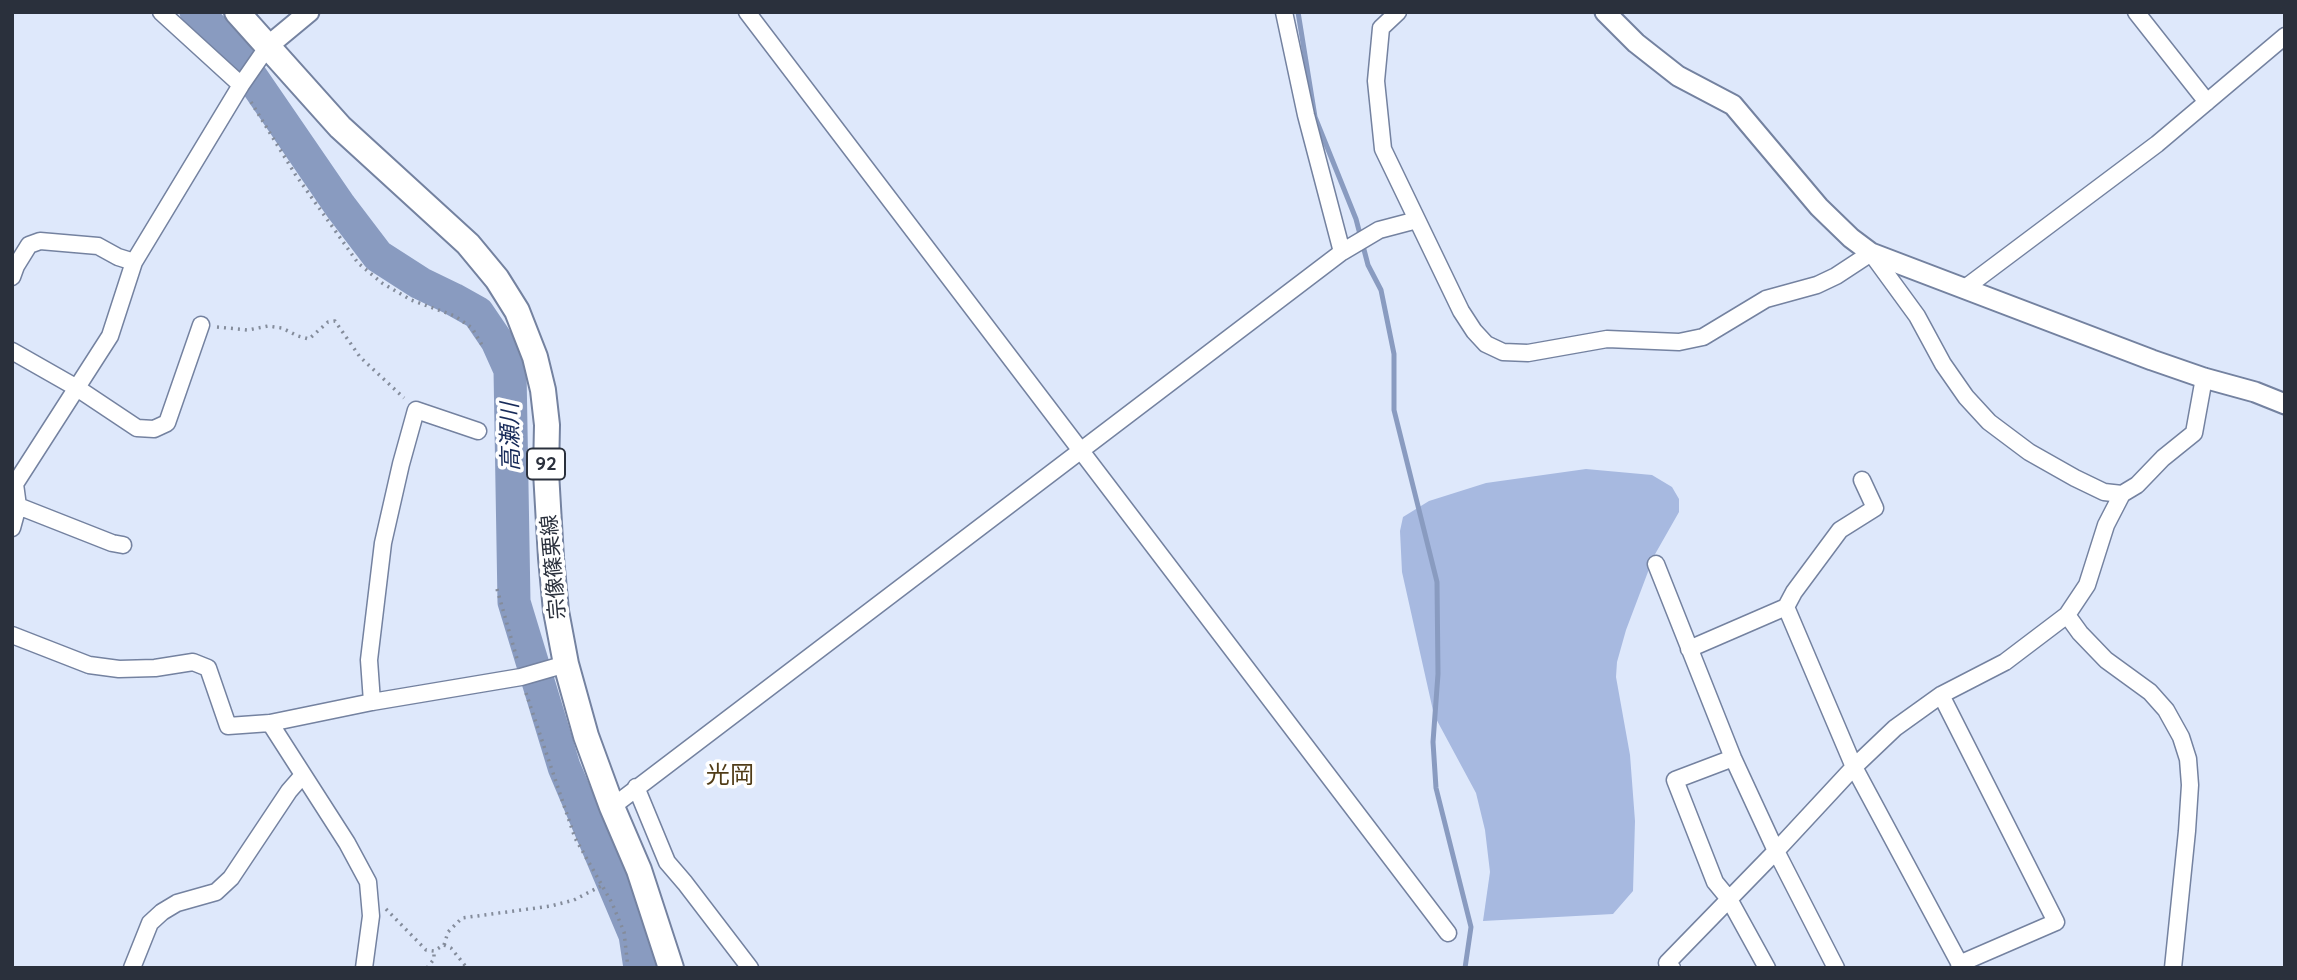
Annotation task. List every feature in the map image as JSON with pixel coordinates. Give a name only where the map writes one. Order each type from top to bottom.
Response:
[{"type":"main road","name":"宗像篠栗線","points":[[237,12],[263,53],[468,244],[497,279],[517,311],[536,358],[543,390],[547,425],[546,472],[551,558],[556,611],[566,664],[586,736],[611,807],[639,870],[671,968]]},
{"type":"street","points":[[161,12],[243,82]]},
{"type":"street","points":[[12,528],[15,484],[110,336],[134,262],[263,53],[309,12]]},
{"type":"street","points":[[747,12],[1448,933]]},
{"type":"street","points":[[1284,12],[1306,115],[1342,252]]},
{"type":"street","points":[[1398,12],[1381,27],[1376,81],[1383,149],[1461,311],[1486,344],[1503,352],[1528,353],[1607,339],[1679,342],[1703,337],[1766,299],[1817,285],[1871,253]]},
{"type":"street","points":[[1605,12],[1636,43],[1678,76],[1733,104],[1819,206],[1851,238],[1871,253],[2204,379],[2255,391],[2285,404]]},
{"type":"street","points":[[2136,12],[2207,102]]},
{"type":"street","points":[[1965,288],[2157,144],[2285,36]]},
{"type":"street","points":[[611,807],[1342,252],[1379,230],[1417,220]]},
{"type":"street","points":[[12,277],[29,245],[40,241],[98,246],[134,262]]},
{"type":"street","points":[[1871,253],[1917,317],[1966,397],[1989,422],[2029,452],[2075,478],[2104,492],[2122,494]]},
{"type":"street","points":[[12,351],[77,388],[137,428],[154,429],[167,423],[201,325]]},
{"type":"street","points":[[1672,968],[1667,963],[1854,766],[1895,728],[1941,695],[2005,662],[2067,615],[2087,585],[2106,524],[2122,494],[2137,485],[2163,458],[2194,433],[2204,379]]},
{"type":"street","points":[[372,702],[369,660],[383,543],[416,410],[478,431]]},
{"type":"street","points":[[1689,649],[1786,607],[1840,530],[1875,508],[1863,480]]},
{"type":"street","points":[[16,498],[113,543],[123,545]]},
{"type":"street","points":[[1656,564],[1733,758],[1776,851],[1836,968]]},
{"type":"street","points":[[1786,607],[1854,766],[1961,966],[2056,922],[1941,695]]},
{"type":"street","points":[[2067,615],[2080,634],[2106,660],[2150,692],[2166,710],[2181,737],[2188,759],[2188,831],[2173,968]]},
{"type":"street","points":[[12,635],[89,665],[131,669],[193,662],[208,668],[228,726],[270,723],[372,702],[521,677],[566,664]]},
{"type":"street","points":[[270,723],[347,843],[368,882],[371,916],[364,968]]},
{"type":"street","points":[[1733,758],[1675,780],[1715,882],[1730,899],[1767,968]]},
{"type":"street","points":[[132,968],[150,923],[177,903],[216,892],[231,878],[289,791],[303,775]]},
{"type":"street","points":[[636,787],[667,862],[750,968]]},
{"type":"path","points":[[243,82],[295,174],[358,263],[382,283],[411,300],[455,316],[472,328],[482,345]]},
{"type":"path","points":[[201,325],[248,330],[268,326],[282,328],[309,339],[328,322],[334,321],[360,357],[416,410]]},
{"type":"path","points":[[497,590],[514,643],[521,677],[575,838],[612,903],[624,932],[628,968]]},
{"type":"path","points":[[369,899],[384,906],[426,950],[434,951],[444,945],[448,932],[463,918],[551,906],[574,900],[602,886]]},
{"type":"path","points":[[444,945],[452,948],[467,968]]},
{"type":"path","points":[[427,968],[434,959],[434,951]]},
{"type":"shaded area","points":[[1586,469],[1652,475],[1672,487],[1679,499],[1679,512],[1654,556],[1617,662],[1616,677],[1630,755],[1635,821],[1633,891],[1613,914],[1483,921],[1490,872],[1485,830],[1476,793],[1434,715],[1402,572],[1400,531],[1403,517],[1429,501],[1486,483]]},
{"type":"waterway","name":"高瀬川","points":[[196,12],[231,47],[340,206],[378,256],[420,283],[478,313],[497,341],[510,370],[514,602],[564,767],[635,935],[640,968]]},
{"type":"waterway","points":[[1298,12],[1315,117],[1356,219],[1368,265],[1381,290],[1394,354],[1394,410],[1437,582],[1438,674],[1433,742],[1436,788],[1471,927],[1465,968]]},
{"type":"district","name":"光岡","points":[[730,776]]}]
